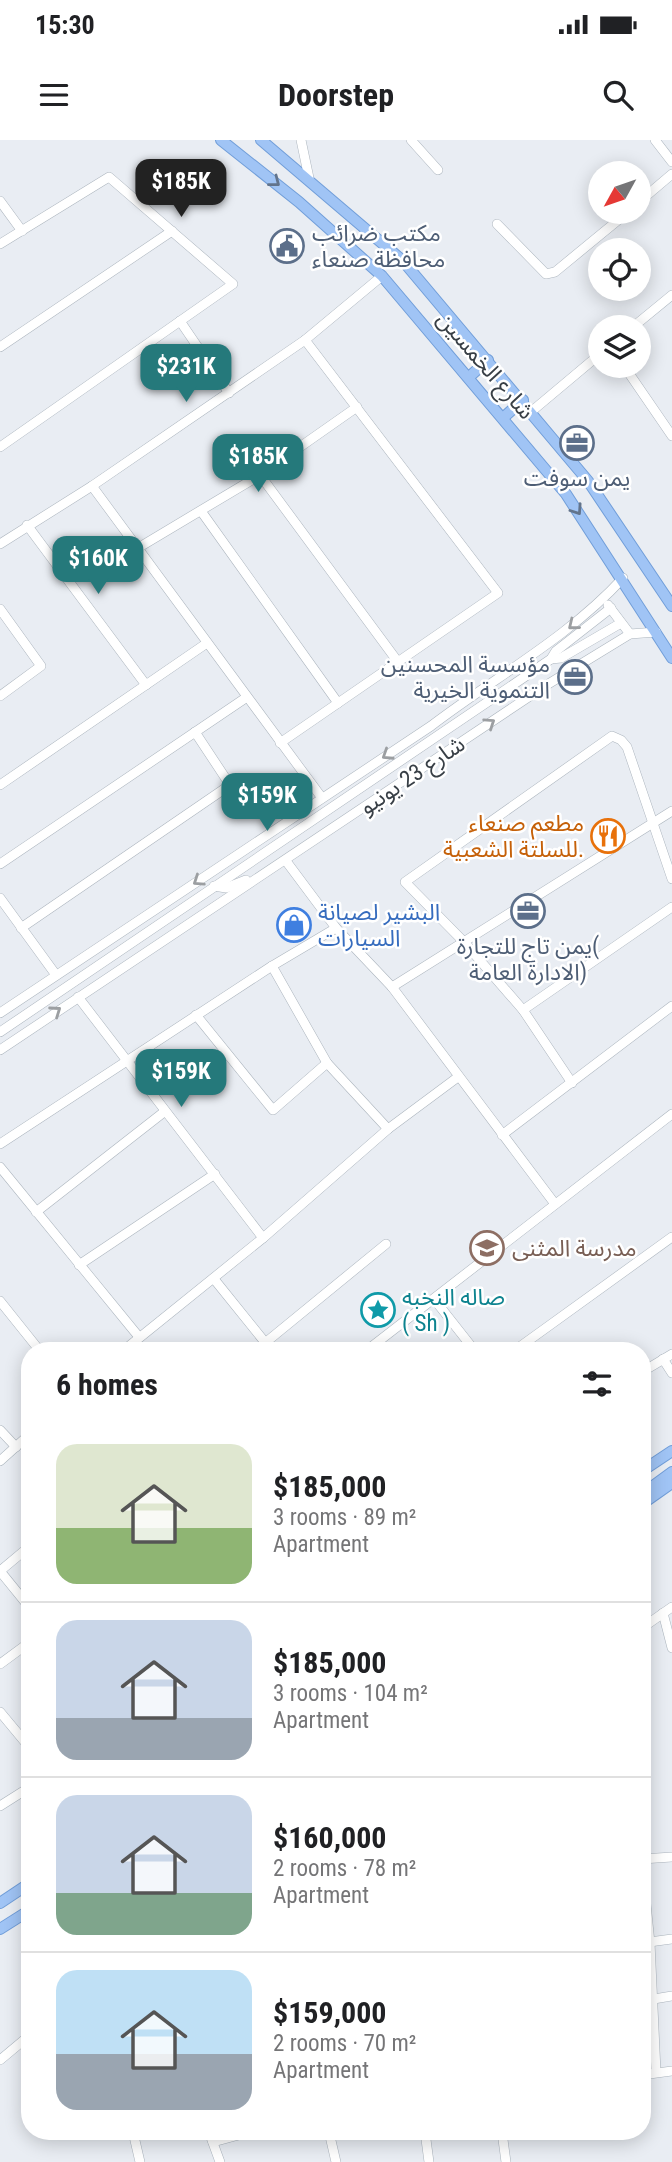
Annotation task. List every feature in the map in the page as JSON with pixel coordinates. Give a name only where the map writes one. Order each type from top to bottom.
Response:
[{"type":"main road","name":"شارع الخمسين","points":[[221,140],[299,202],[382,276],[504,417],[566,494],[623,578],[672,658]]},
{"type":"main road","name":"شارع الخمسين","points":[[261,140],[309,178],[403,261],[589,481],[672,606]]},
{"type":"main road","points":[[469,377],[488,360]]},
{"type":"main road","points":[[504,417],[523,400]]},
{"type":"main road","points":[[651,1465],[672,1451]]},
{"type":"main road","points":[[651,1487],[672,1472]]},
{"type":"main road","points":[[651,1498],[672,1483]]},
{"type":"main road","points":[[0,1903],[21,1889]]},
{"type":"main road","points":[[0,1929],[21,1916]]},
{"type":"street","points":[[301,140],[309,178]]},
{"type":"street","points":[[411,140],[438,170]]},
{"type":"street","points":[[655,140],[672,162]]},
{"type":"street","points":[[651,192],[672,174]]},
{"type":"street","points":[[0,244],[109,177],[233,284],[0,447]]},
{"type":"street","points":[[0,201],[22,231]]},
{"type":"street","points":[[497,224],[546,274],[555,272],[613,224]]},
{"type":"street","points":[[0,347],[172,231]]},
{"type":"street","points":[[0,544],[92,486],[305,340],[382,276]]},
{"type":"street","points":[[648,315],[672,295]]},
{"type":"street","points":[[180,321],[229,393]]},
{"type":"street","points":[[280,743],[498,593],[305,340]]},
{"type":"street","points":[[532,411],[588,364]]},
{"type":"street","points":[[632,378],[672,436]]},
{"type":"street","points":[[138,548],[260,475],[357,407]]},
{"type":"street","points":[[260,475],[398,662]]},
{"type":"street","points":[[92,486],[322,798]]},
{"type":"street","points":[[201,511],[338,703]]},
{"type":"street","points":[[27,525],[146,685]]},
{"type":"street","name":"شارع 23 يونيو","points":[[0,1013],[571,628],[623,578]]},
{"type":"street","points":[[603,599],[630,634]]},
{"type":"street","points":[[0,1031],[551,659],[556,651],[611,608]]},
{"type":"street","points":[[0,610],[41,666],[0,696]]},
{"type":"street","points":[[551,659],[561,658],[621,623]]},
{"type":"street","name":"شارع 23 يونيو","points":[[0,1050],[545,686],[630,634],[656,632]]},
{"type":"street","points":[[0,785],[207,643]]},
{"type":"street","points":[[0,864],[247,697]]},
{"type":"street","points":[[21,928],[230,785],[195,732]]},
{"type":"street","points":[[572,1083],[523,1010],[464,942],[405,882],[612,737],[621,740],[626,747],[672,878]]},
{"type":"street","points":[[391,987],[672,811]]},
{"type":"street","points":[[286,861],[337,928],[391,987],[555,1204]]},
{"type":"street","points":[[214,886],[226,888],[255,879]]},
{"type":"street","points":[[0,898],[56,975]]},
{"type":"street","points":[[523,1010],[672,907]]},
{"type":"street","points":[[0,1144],[272,966],[337,928]]},
{"type":"street","points":[[272,966],[327,1063],[388,1129]]},
{"type":"street","points":[[78,997],[125,1062],[263,1238]]},
{"type":"street","points":[[502,1135],[672,1006]]},
{"type":"street","points":[[196,1015],[273,1110],[327,1063]]},
{"type":"street","points":[[133,1342],[214,1279],[388,1129],[458,1077]]},
{"type":"street","points":[[36,1212],[164,1112]]},
{"type":"street","points":[[379,1342],[672,1114]]},
{"type":"street","points":[[0,1167],[139,1337]]},
{"type":"street","points":[[79,1265],[215,1174]]},
{"type":"street","points":[[526,1342],[672,1237]]},
{"type":"street","points":[[274,1342],[386,1244]]},
{"type":"street","points":[[214,1279],[264,1342]]},
{"type":"street","points":[[434,1299],[468,1342]]},
{"type":"street","points":[[0,1301],[33,1342]]},
{"type":"street","points":[[651,1367],[667,1357],[672,1373]]},
{"type":"street","points":[[0,1430],[16,1447]]},
{"type":"street","points":[[0,1461],[21,1442]]},
{"type":"street","points":[[21,1554],[0,1571],[21,1597]]},
{"type":"street","points":[[651,1622],[672,1607]]},
{"type":"street","points":[[663,1613],[672,1648]]},
{"type":"street","points":[[0,1664],[21,1649]]},
{"type":"street","points":[[0,1712],[21,1737]]},
{"type":"street","points":[[0,1807],[21,1793]]},
{"type":"street","points":[[651,1858],[672,1857]]},
{"type":"street","points":[[651,1942],[672,1939]]},
{"type":"street","points":[[651,1979],[656,2073]]},
{"type":"street","points":[[651,2000],[672,1996]]},
{"type":"street","points":[[0,2060],[21,2042]]},
{"type":"street","points":[[651,2074],[672,2071]]},
{"type":"street","points":[[135,2140],[139,2162]]},
{"type":"street","points":[[220,2140],[213,2142],[220,2162]]},
{"type":"street","points":[[331,2140],[336,2162]]},
{"type":"street","points":[[426,2140],[429,2162]]},
{"type":"street","points":[[503,2140],[506,2162]]},
{"type":"place","name":"مكتب ضرائب محافظة صنعاء","points":[[287,246]]},
{"type":"place","name":"يمن سوفت","points":[[577,443]]},
{"type":"place","name":"مؤسسة المحسنين التنموية الخيرية","points":[[575,677]]},
{"type":"place","name":"مطعم صنعاء للسلتة الشعبية.","points":[[608,836]]},
{"type":"place","name":"يمن تاج للتجارة( الادارة العامة)","points":[[528,911]]},
{"type":"place","name":"البشير لصيانة السيارات","points":[[294,925]]},
{"type":"place","name":"مدرسة المثنى","points":[[487,1248]]},
{"type":"place","name":"صاله النخبه ( Sh )","points":[[378,1310]]}]
